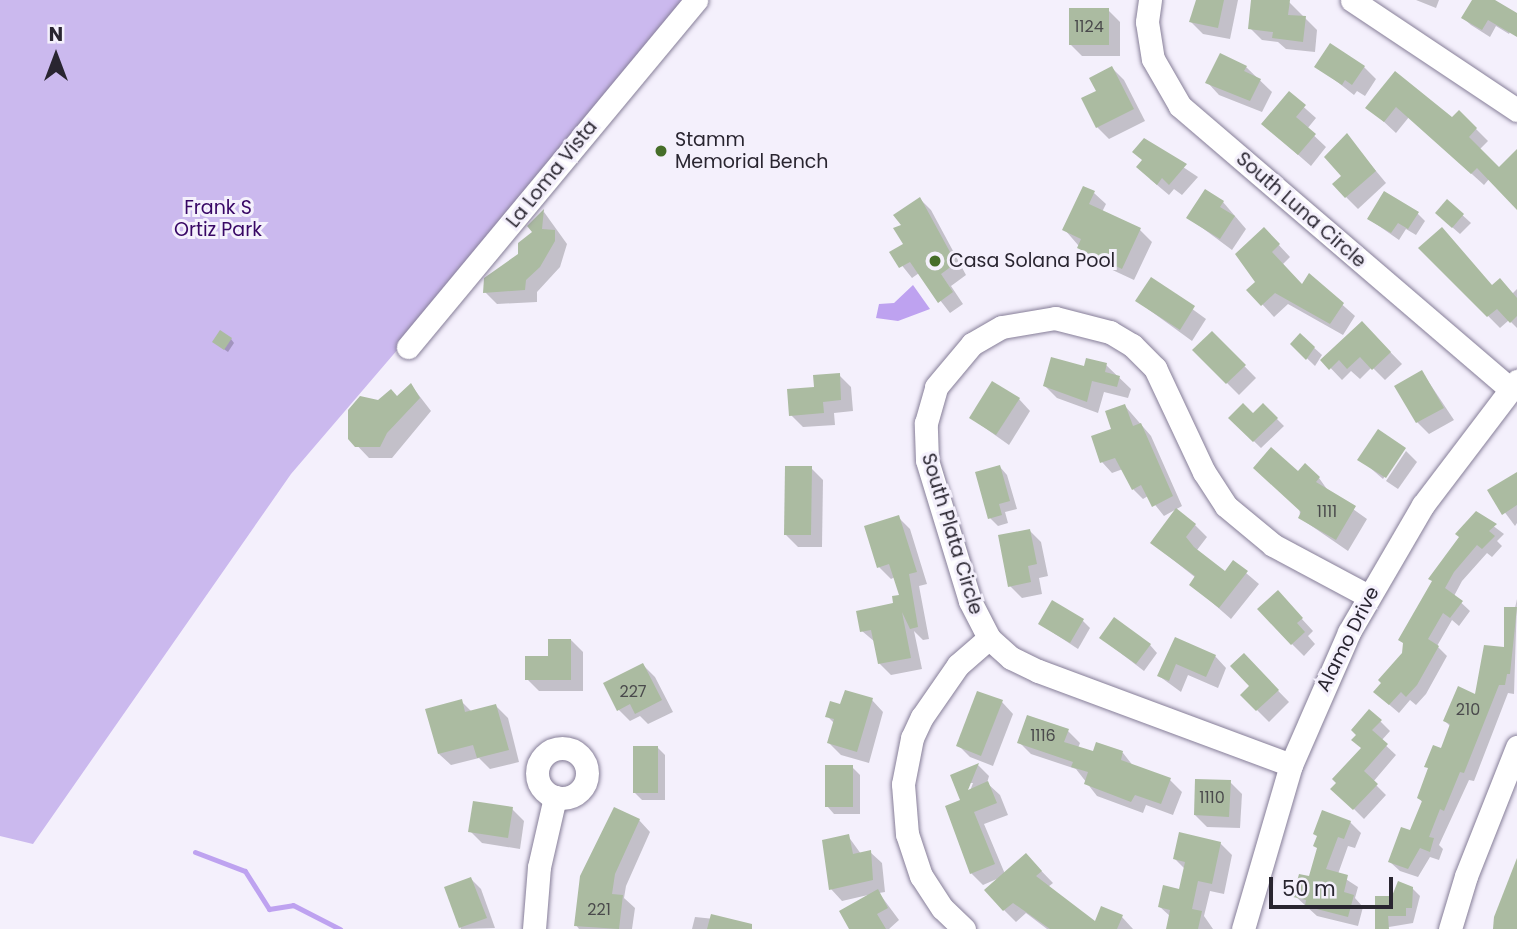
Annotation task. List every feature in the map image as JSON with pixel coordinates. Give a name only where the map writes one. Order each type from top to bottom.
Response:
[{"type":"street","name":"La Loma Vista","points":[[408,347],[696,0]]},
{"type":"street","name":"South Luna Circle","points":[[1150,0],[1147,22],[1153,59],[1180,106],[1511,396]]},
{"type":"street","points":[[1352,0],[1517,110]]},
{"type":"street","name":"South Plata Circle","points":[[1291,765],[1038,671],[1011,658],[989,638],[970,601],[931,476],[925,441],[930,404],[946,371],[986,334],[1021,321],[1071,319],[1122,339],[1144,356],[1171,397],[1204,472],[1241,520],[1273,545],[1368,596]]},
{"type":"street","name":"Alamo Drive","points":[[1248,928],[1291,765],[1331,667],[1368,596],[1423,505],[1511,396]]},
{"type":"street","points":[[964,929],[942,908],[921,876],[907,834],[903,784],[912,738],[932,700],[964,659],[989,638]]},
{"type":"street","points":[[1450,929],[1479,839],[1517,747]]},
{"type":"street","points":[[534,929],[539,867],[555,797]]},
{"type":"green space","name":"Frank S Ortiz Park","points":[[0,0],[697,0],[291,474],[33,844],[0,836]]},
{"type":"shaded area","points":[[913,285],[930,309],[898,321],[876,318],[879,304],[894,303]]},
{"type":"building","points":[[1196,0],[1224,0],[1218,28],[1189,22]]},
{"type":"building","points":[[1251,0],[1290,0],[1288,15],[1306,16],[1303,42],[1272,38],[1273,32],[1248,29]]},
{"type":"building","points":[[1472,0],[1495,0],[1517,13],[1517,37],[1488,20],[1482,30],[1461,18]]},
{"type":"building","points":[[1069,8],[1109,8],[1109,45],[1069,45]]},
{"type":"building","points":[[1330,43],[1365,66],[1352,85],[1345,80],[1342,85],[1314,67]]},
{"type":"building","points":[[1220,53],[1247,66],[1244,71],[1261,79],[1250,101],[1205,83]]},
{"type":"building","points":[[1112,66],[1134,109],[1096,128],[1081,98],[1096,91],[1089,78]]},
{"type":"building","points":[[1395,71],[1452,117],[1459,110],[1477,128],[1469,137],[1499,167],[1517,149],[1517,210],[1477,168],[1471,174],[1396,107],[1384,122],[1365,108]]},
{"type":"building","points":[[1289,91],[1306,105],[1296,117],[1316,134],[1298,155],[1261,124]]},
{"type":"building","points":[[1347,133],[1376,171],[1345,198],[1332,184],[1341,176],[1324,157]]},
{"type":"building","points":[[1144,138],[1187,164],[1169,185],[1162,178],[1157,185],[1136,167],[1142,160],[1132,152]]},
{"type":"building","points":[[1083,186],[1095,191],[1089,204],[1141,228],[1122,269],[1077,248],[1081,239],[1062,230]]},
{"type":"building","points":[[1205,189],[1224,201],[1220,207],[1235,216],[1220,239],[1186,218]]},
{"type":"building","points":[[1384,191],[1419,212],[1408,229],[1398,223],[1391,233],[1367,219]]},
{"type":"building","name":"Casa Solana Pool","points":[[920,197],[956,263],[941,274],[953,292],[938,303],[910,262],[899,268],[889,252],[903,244],[893,228],[901,225],[893,215]]},
{"type":"building","points":[[1447,199],[1464,214],[1452,228],[1435,213]]},
{"type":"building","points":[[544,209],[542,229],[555,230],[555,241],[540,267],[526,280],[525,290],[483,293],[484,278],[518,254],[518,243],[532,232],[527,226]]},
{"type":"building","points":[[1264,227],[1280,244],[1272,252],[1302,284],[1309,273],[1344,303],[1330,324],[1275,293],[1261,306],[1246,290],[1255,282],[1235,254]]},
{"type":"building","points":[[1442,227],[1492,285],[1500,278],[1517,298],[1517,316],[1510,323],[1497,309],[1487,317],[1418,248]]},
{"type":"building","points":[[1151,277],[1195,306],[1180,330],[1135,301]]},
{"type":"building","points":[[1362,321],[1391,352],[1372,370],[1360,357],[1347,369],[1339,360],[1329,370],[1320,360]]},
{"type":"building","points":[[220,330],[232,338],[224,350],[212,342]]},
{"type":"building","points":[[1212,331],[1246,365],[1226,384],[1192,350]]},
{"type":"building","points":[[1300,333],[1315,347],[1306,360],[1290,344]]},
{"type":"building","points":[[1051,357],[1084,366],[1086,358],[1107,363],[1105,372],[1120,376],[1117,387],[1092,381],[1087,402],[1043,386]]},
{"type":"building","points":[[1422,370],[1444,408],[1416,423],[1394,386]]},
{"type":"building","points":[[840,373],[841,400],[823,402],[824,413],[789,416],[787,389],[814,387],[813,375]]},
{"type":"building","points":[[992,381],[1020,398],[996,435],[969,418]]},
{"type":"building","points":[[411,383],[420,398],[387,433],[380,447],[355,447],[348,439],[348,410],[360,396],[378,400],[391,389],[397,396]]},
{"type":"building","points":[[1243,403],[1253,413],[1263,403],[1278,418],[1253,442],[1228,418]]},
{"type":"building","points":[[1125,404],[1133,426],[1141,423],[1173,496],[1152,507],[1141,485],[1132,490],[1115,458],[1100,463],[1091,436],[1111,429],[1105,411]]},
{"type":"building","points":[[1378,429],[1406,448],[1386,478],[1357,460]]},
{"type":"building","points":[[1271,447],[1298,471],[1305,463],[1320,477],[1316,482],[1356,506],[1336,540],[1298,518],[1301,512],[1253,468]]},
{"type":"building","points":[[1000,465],[1010,501],[999,504],[1002,515],[988,519],[975,472]]},
{"type":"building","points":[[785,466],[812,466],[811,535],[784,535]]},
{"type":"building","points":[[1517,472],[1517,505],[1502,515],[1487,490]]},
{"type":"building","points":[[1176,508],[1196,524],[1186,537],[1194,547],[1225,571],[1233,560],[1248,571],[1219,608],[1189,585],[1195,576],[1150,543]]},
{"type":"building","points":[[1476,511],[1497,524],[1489,531],[1495,536],[1482,549],[1477,545],[1454,572],[1445,588],[1463,601],[1450,618],[1443,613],[1428,639],[1439,646],[1417,685],[1406,697],[1401,692],[1389,705],[1373,692],[1381,683],[1378,680],[1402,653],[1403,643],[1398,640],[1432,581],[1428,579],[1459,537],[1455,534]]},
{"type":"building","points":[[899,515],[917,572],[909,574],[918,627],[910,629],[902,612],[911,658],[878,664],[871,630],[860,632],[856,611],[893,603],[892,596],[899,595],[889,564],[877,568],[864,526]]},
{"type":"building","points":[[1030,529],[1037,564],[1028,566],[1031,582],[1008,587],[998,535]]},
{"type":"building","points":[[1278,590],[1303,618],[1297,623],[1305,632],[1291,645],[1257,609]]},
{"type":"building","points":[[1052,600],[1084,619],[1070,643],[1038,624]]},
{"type":"building","points":[[1504,607],[1517,607],[1510,674],[1507,674],[1505,685],[1499,685],[1464,773],[1460,772],[1444,811],[1440,809],[1429,837],[1434,838],[1430,852],[1420,848],[1408,869],[1388,862],[1401,827],[1410,830],[1422,801],[1417,798],[1428,768],[1424,767],[1433,745],[1441,748],[1450,724],[1443,721],[1458,686],[1475,694],[1484,645],[1504,647]]},
{"type":"building","points":[[1114,617],[1151,644],[1136,664],[1099,638]]},
{"type":"building","points":[[1175,637],[1216,655],[1206,677],[1176,664],[1169,681],[1157,676]]},
{"type":"building","points":[[548,639],[571,639],[571,680],[525,680],[525,656],[548,656]]},
{"type":"building","points":[[1244,653],[1279,690],[1256,711],[1240,695],[1249,686],[1230,666]]},
{"type":"building","points":[[643,663],[662,700],[635,714],[630,704],[617,711],[603,683]]},
{"type":"building","points":[[845,690],[873,698],[857,752],[827,743],[834,719],[825,717],[830,701],[840,704]]},
{"type":"building","points":[[977,691],[1003,700],[981,756],[956,746]]},
{"type":"building","points":[[462,699],[465,712],[496,704],[509,750],[477,758],[473,745],[438,754],[425,709]]},
{"type":"building","points":[[1369,709],[1382,720],[1372,730],[1388,744],[1364,771],[1378,784],[1353,810],[1330,789],[1336,783],[1332,779],[1361,748],[1351,740],[1356,735],[1351,730]]},
{"type":"building","points":[[1027,715],[1069,729],[1064,742],[1093,751],[1096,742],[1123,751],[1121,760],[1171,778],[1161,804],[1135,795],[1131,802],[1084,784],[1088,772],[1071,767],[1073,762],[1017,743]]},
{"type":"building","points":[[633,746],[658,746],[658,793],[633,793]]},
{"type":"building","points":[[979,763],[968,790],[988,781],[997,803],[974,812],[995,864],[970,874],[945,806],[960,800],[950,775]]},
{"type":"building","points":[[825,765],[853,765],[853,807],[825,807]]},
{"type":"building","points":[[1195,779],[1231,780],[1229,817],[1194,815]]},
{"type":"building","points":[[473,801],[513,807],[508,838],[468,832]]},
{"type":"building","points":[[614,807],[640,819],[615,874],[612,894],[623,895],[619,929],[574,926],[580,876]]},
{"type":"building","points":[[1322,810],[1351,821],[1344,839],[1338,837],[1326,869],[1348,875],[1344,892],[1354,895],[1348,917],[1305,906],[1306,900],[1293,897],[1299,874],[1309,876],[1317,848],[1313,846],[1317,836],[1313,834]]},
{"type":"building","points":[[1179,832],[1221,842],[1212,884],[1198,881],[1192,909],[1202,911],[1198,929],[1166,929],[1170,910],[1158,907],[1163,885],[1179,889],[1185,862],[1173,859]]},
{"type":"building","points":[[849,834],[853,854],[871,850],[873,880],[829,890],[822,840]]},
{"type":"building","points":[[1026,853],[1042,871],[1036,876],[1095,921],[1101,906],[1123,915],[1117,929],[1050,929],[1013,903],[1003,911],[984,890]]},
{"type":"building","points":[[1517,858],[1517,929],[1493,929],[1494,917]]},
{"type":"building","points":[[471,877],[487,918],[459,928],[444,887]]},
{"type":"building","points":[[1398,881],[1413,887],[1412,908],[1406,908],[1406,916],[1388,916],[1389,929],[1375,929],[1375,896],[1392,896]]},
{"type":"building","points":[[878,889],[888,908],[877,914],[886,929],[849,929],[839,911]]},
{"type":"building","points":[[711,914],[752,924],[752,929],[707,929]]},
{"type":"waterway","points":[[195,852],[245,871],[269,909],[293,905],[340,929]]},
{"type":"place","name":"Stamm Memorial Bench","points":[[661,151]]},
{"type":"place","name":"Casa Solana Pool","points":[[935,261]]}]
